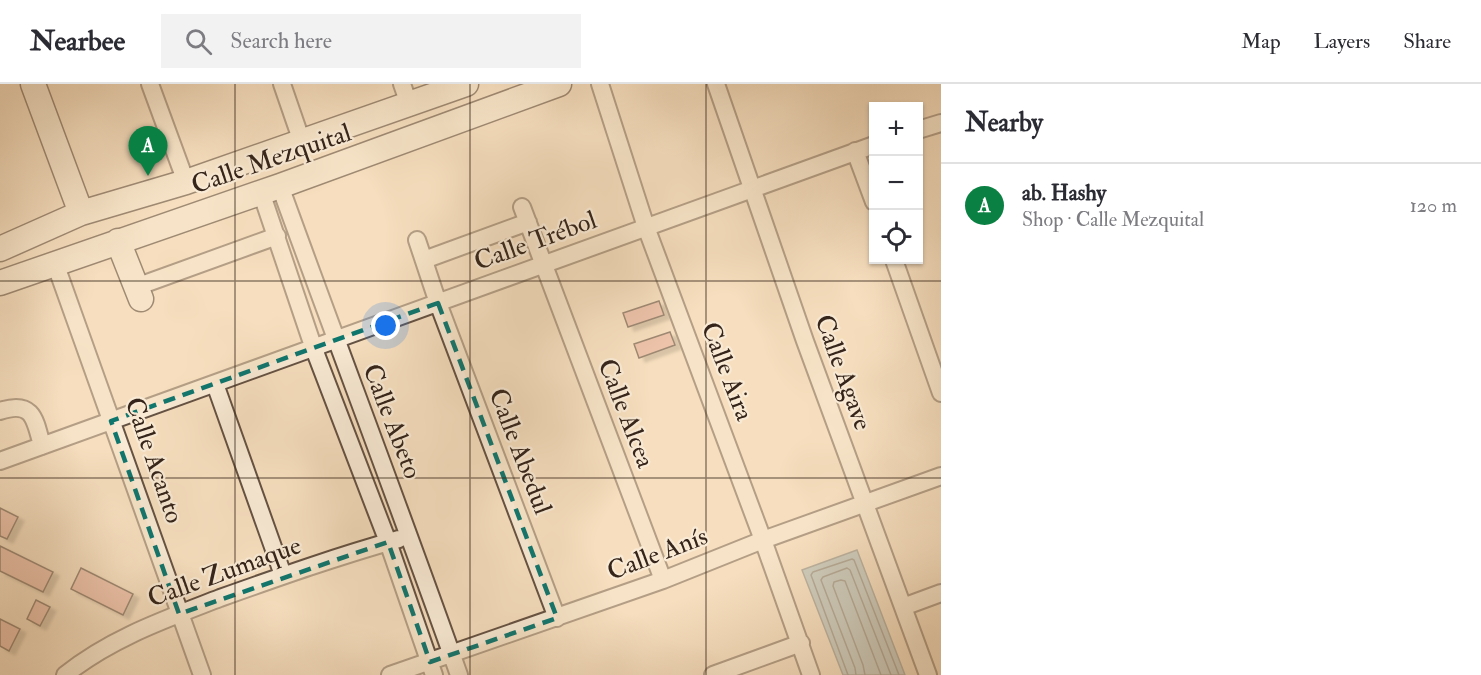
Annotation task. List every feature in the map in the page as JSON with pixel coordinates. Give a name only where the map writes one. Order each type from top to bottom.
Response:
[{"type":"main road","points":[[33,84],[81,213]]},
{"type":"main road","name":"Calle Mezquital","points":[[0,249],[81,213],[186,182],[302,142],[406,94],[466,84]]},
{"type":"main road","name":"Calle Mezquital","points":[[0,283],[270,189],[559,84]]},
{"type":"main road","points":[[118,241],[138,293]]},
{"type":"street","points":[[150,84],[186,182]]},
{"type":"street","points":[[282,84],[302,142]]},
{"type":"street","name":"Calle Aira","points":[[600,84],[646,227],[812,675]]},
{"type":"street","name":"Calle Agave","points":[[716,84],[864,504],[928,675]]},
{"type":"street","points":[[923,128],[941,123]]},
{"type":"street","name":"Calle Trébol","points":[[0,461],[869,147]]},
{"type":"street","points":[[855,152],[869,191]]},
{"type":"street","name":"Calle Abeto","points":[[270,189],[277,236],[314,349],[388,542],[432,668]]},
{"type":"street","name":"Calle Abeto","points":[[270,189],[336,341],[410,536],[459,675]]},
{"type":"street","name":"Calle Alcea","points":[[423,260],[525,215],[663,580]]},
{"type":"street","points":[[138,293],[277,236]]},
{"type":"street","name":"Calle Abedul","points":[[417,240],[438,303],[557,618]]},
{"type":"street","name":"Calle Acanto","points":[[55,263],[202,675]]},
{"type":"street","points":[[895,264],[941,393]]},
{"type":"street","points":[[215,384],[283,575]]},
{"type":"street","points":[[0,411],[17,407],[28,411],[36,422],[42,446]]},
{"type":"street","name":"Calle Anís","points":[[390,675],[432,668],[451,654],[663,580],[763,540],[941,476]]},
{"type":"street","name":"Calle Zumaque","points":[[65,675],[108,645],[147,626],[283,575],[410,536]]},
{"type":"street","points":[[903,607],[941,593]]},
{"type":"street","points":[[713,675],[801,644]]},
{"type":"highlighted area","points":[[438,303],[557,618],[430,662],[388,542],[179,614],[111,421]]},
{"type":"water","points":[[857,550],[905,675],[843,675],[802,570]]},
{"type":"building","points":[[659,301],[664,315],[628,327],[623,313]]},
{"type":"building","points":[[670,332],[675,345],[639,358],[634,344]]},
{"type":"building","points":[[0,508],[18,517],[7,539],[0,536]]},
{"type":"building","points":[[0,546],[53,572],[43,592],[0,571]]},
{"type":"building","points":[[81,568],[133,594],[123,615],[71,589]]},
{"type":"building","points":[[36,600],[50,607],[40,626],[27,619]]},
{"type":"building","points":[[0,619],[20,629],[9,651],[0,646]]},
{"type":"place","name":"ab. Hashy","points":[[148,176]]}]
